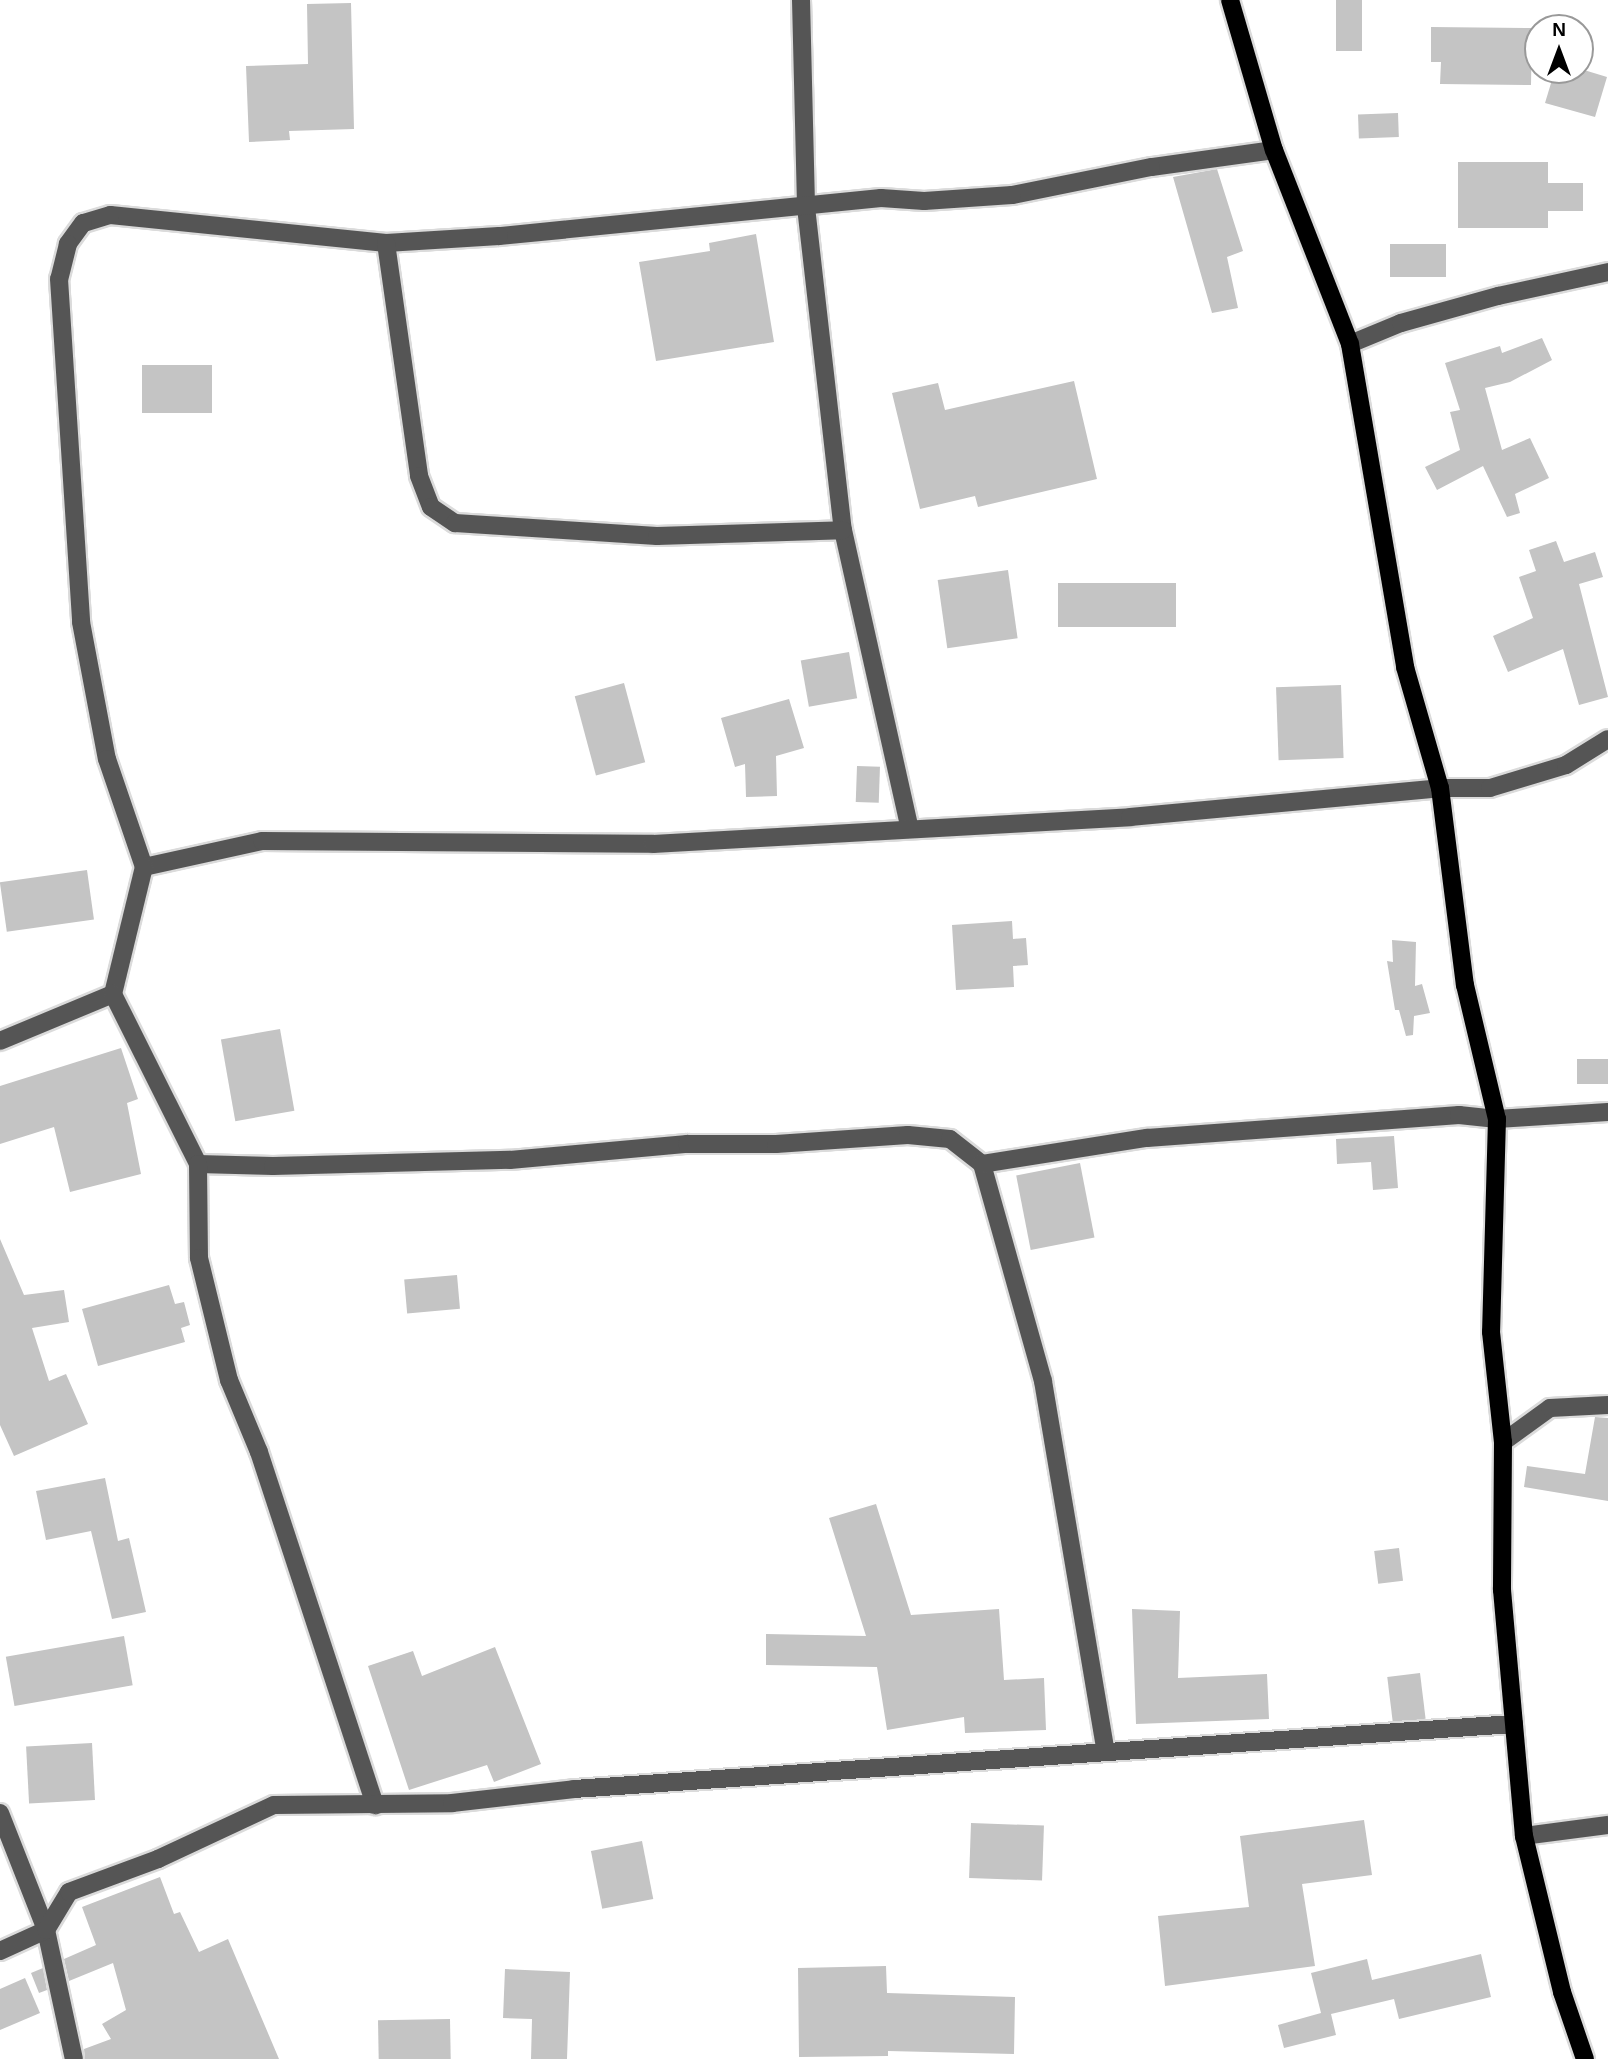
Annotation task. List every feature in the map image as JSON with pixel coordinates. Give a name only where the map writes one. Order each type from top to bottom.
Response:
[{"type":"main road","points":[[1230,0],[1273,150],[1350,344],[1405,667],[1440,788],[1465,985],[1497,1119],[1492,1332],[1503,1442],[1502,1590],[1524,1836],[1562,1992],[1585,2059]]},
{"type":"street","points":[[801,0],[806,207],[843,530],[910,829]]},
{"type":"street","points":[[375,1805],[259,1452],[229,1380],[200,1258],[198,1164],[113,993],[144,867],[107,759],[81,622],[59,320],[59,279],[68,244],[83,223],[110,215],[386,243],[806,207],[881,198],[925,201],[1012,195],[1139,169],[1273,150]]},
{"type":"street","points":[[386,243],[419,476],[431,507],[454,523],[657,536],[843,530]]},
{"type":"street","points":[[1350,344],[1401,323],[1486,299],[1608,272]]},
{"type":"street","points":[[144,867],[262,841],[653,844],[1130,817],[1440,788],[1490,788],[1566,765],[1608,739]]},
{"type":"street","points":[[0,1041],[113,993]]},
{"type":"street","points":[[982,1164],[1146,1138],[1459,1115],[1497,1119],[1608,1112]]},
{"type":"street","points":[[198,1164],[273,1166],[510,1160],[589,1150],[908,1135],[950,1139],[982,1164],[1043,1381],[1106,1752]]},
{"type":"street","points":[[1503,1442],[1550,1408],[1608,1405]]},
{"type":"street","points":[[0,1951],[46,1930],[69,1892],[158,1859],[274,1805],[453,1803],[574,1789],[1514,1724]]},
{"type":"street","points":[[0,1813],[46,1930],[74,2059]]},
{"type":"street","points":[[1524,1836],[1608,1825]]},
{"type":"building","points":[[1336,0],[1362,0],[1362,51],[1336,51]]},
{"type":"building","points":[[351,3],[354,129],[289,131],[290,140],[249,142],[246,66],[308,64],[307,4]]},
{"type":"building","points":[[1431,27],[1524,28],[1524,84],[1531,85],[1440,84],[1441,62],[1431,62]]},
{"type":"building","points":[[1594,73],[1607,77],[1595,117],[1545,103],[1551,84],[1594,84]]},
{"type":"building","points":[[1398,113],[1399,137],[1359,138],[1358,114]]},
{"type":"building","points":[[1458,162],[1548,162],[1548,183],[1583,183],[1583,211],[1548,211],[1548,228],[1458,228]]},
{"type":"building","points":[[1217,169],[1243,251],[1227,257],[1238,308],[1212,313],[1173,177]]},
{"type":"building","points":[[756,234],[774,342],[656,361],[639,262],[710,251],[709,243]]},
{"type":"building","points":[[1390,244],[1446,244],[1446,277],[1390,277]]},
{"type":"building","points":[[1542,338],[1552,360],[1510,382],[1485,388],[1502,450],[1530,438],[1549,478],[1515,494],[1520,513],[1507,517],[1483,466],[1437,490],[1425,467],[1460,450],[1450,412],[1460,410],[1445,363],[1500,346],[1502,353]]},
{"type":"building","points":[[142,365],[212,365],[212,413],[142,413]]},
{"type":"building","points":[[1074,381],[1097,479],[978,507],[975,496],[920,509],[892,393],[938,383],[945,410]]},
{"type":"building","points":[[1556,541],[1564,562],[1595,552],[1603,577],[1579,584],[1608,697],[1579,705],[1563,649],[1508,672],[1493,636],[1533,618],[1519,577],[1536,571],[1529,550]]},
{"type":"building","points":[[1008,570],[1018,638],[947,648],[938,580]]},
{"type":"building","points":[[1058,583],[1176,583],[1176,627],[1058,627]]},
{"type":"building","points":[[849,652],[857,698],[809,707],[801,661]]},
{"type":"building","points":[[624,683],[645,762],[596,775],[575,696]]},
{"type":"building","points":[[1341,685],[1344,758],[1279,760],[1276,687]]},
{"type":"building","points":[[789,699],[804,748],[776,756],[777,796],[746,797],[745,764],[735,767],[721,718]]},
{"type":"building","points":[[857,766],[880,767],[879,803],[856,802]]},
{"type":"building","points":[[87,870],[94,920],[7,932],[0,882]]},
{"type":"building","points":[[1012,921],[1013,939],[1026,938],[1028,965],[1013,966],[1014,987],[956,990],[952,925]]},
{"type":"building","points":[[1392,940],[1416,942],[1415,986],[1422,984],[1430,1013],[1414,1016],[1413,1035],[1406,1036],[1399,1010],[1395,1010],[1387,961],[1393,962]]},
{"type":"building","points":[[280,1029],[294,1111],[235,1121],[221,1039]]},
{"type":"building","points":[[121,1048],[138,1099],[127,1103],[141,1174],[70,1192],[54,1127],[0,1144],[0,1086]]},
{"type":"building","points":[[1577,1059],[1608,1059],[1608,1084],[1577,1084]]},
{"type":"building","points":[[1394,1136],[1398,1188],[1373,1190],[1371,1162],[1337,1164],[1336,1139]]},
{"type":"building","points":[[1080,1163],[1095,1238],[1031,1250],[1016,1175]]},
{"type":"building","points":[[0,1239],[24,1295],[64,1290],[69,1322],[32,1328],[49,1381],[66,1374],[88,1424],[14,1456],[0,1425]]},
{"type":"building","points":[[457,1275],[460,1309],[407,1313],[404,1280]]},
{"type":"building","points":[[169,1285],[175,1304],[184,1302],[190,1325],[181,1328],[185,1342],[98,1366],[82,1309]]},
{"type":"building","points":[[1595,1417],[1608,1418],[1608,1501],[1524,1487],[1527,1466],[1585,1474]]},
{"type":"building","points":[[105,1478],[118,1541],[129,1538],[146,1612],[112,1619],[91,1531],[46,1540],[36,1491]]},
{"type":"building","points":[[876,1504],[911,1615],[999,1609],[1004,1680],[1044,1678],[1046,1730],[965,1733],[964,1717],[887,1730],[877,1667],[766,1665],[766,1634],[866,1636],[829,1518]]},
{"type":"building","points":[[1399,1548],[1403,1581],[1378,1584],[1374,1551]]},
{"type":"building","points":[[1132,1609],[1180,1611],[1178,1678],[1267,1674],[1269,1719],[1136,1724]]},
{"type":"building","points":[[124,1636],[133,1685],[15,1706],[6,1657]]},
{"type":"building","points":[[495,1647],[541,1764],[494,1782],[487,1765],[409,1790],[368,1666],[413,1651],[422,1676]]},
{"type":"building","points":[[1420,1673],[1426,1719],[1393,1723],[1387,1677]]},
{"type":"building","points":[[92,1743],[95,1800],[29,1803],[26,1746]]},
{"type":"building","points":[[1364,1820],[1372,1875],[1302,1884],[1315,1966],[1165,1986],[1158,1916],[1249,1907],[1240,1836]]},
{"type":"building","points":[[971,1823],[1044,1826],[1042,1881],[969,1878]]},
{"type":"building","points":[[642,1841],[653,1899],[602,1909],[591,1851]]},
{"type":"building","points":[[160,1877],[174,1914],[180,1912],[199,1952],[228,1939],[279,2059],[85,2059],[84,2049],[111,2039],[102,2024],[126,2010],[113,1963],[69,1981],[64,1959],[96,1945],[82,1907]]},
{"type":"building","points":[[1481,1954],[1491,1997],[1399,2019],[1394,1999],[1331,2014],[1336,2035],[1284,2048],[1278,2025],[1321,2013],[1311,1973],[1367,1959],[1372,1980]]},
{"type":"building","points":[[886,1966],[887,1993],[1015,1997],[1014,2054],[888,2051],[888,2056],[799,2057],[798,1968]]},
{"type":"building","points":[[43,1968],[47,1990],[39,1993],[31,1973]]},
{"type":"building","points":[[505,1969],[570,1972],[567,2059],[531,2059],[532,2019],[503,2018]]},
{"type":"building","points":[[25,1978],[40,2013],[0,2030],[0,1989]]},
{"type":"building","points":[[450,2019],[451,2059],[379,2059],[378,2020]]}]
